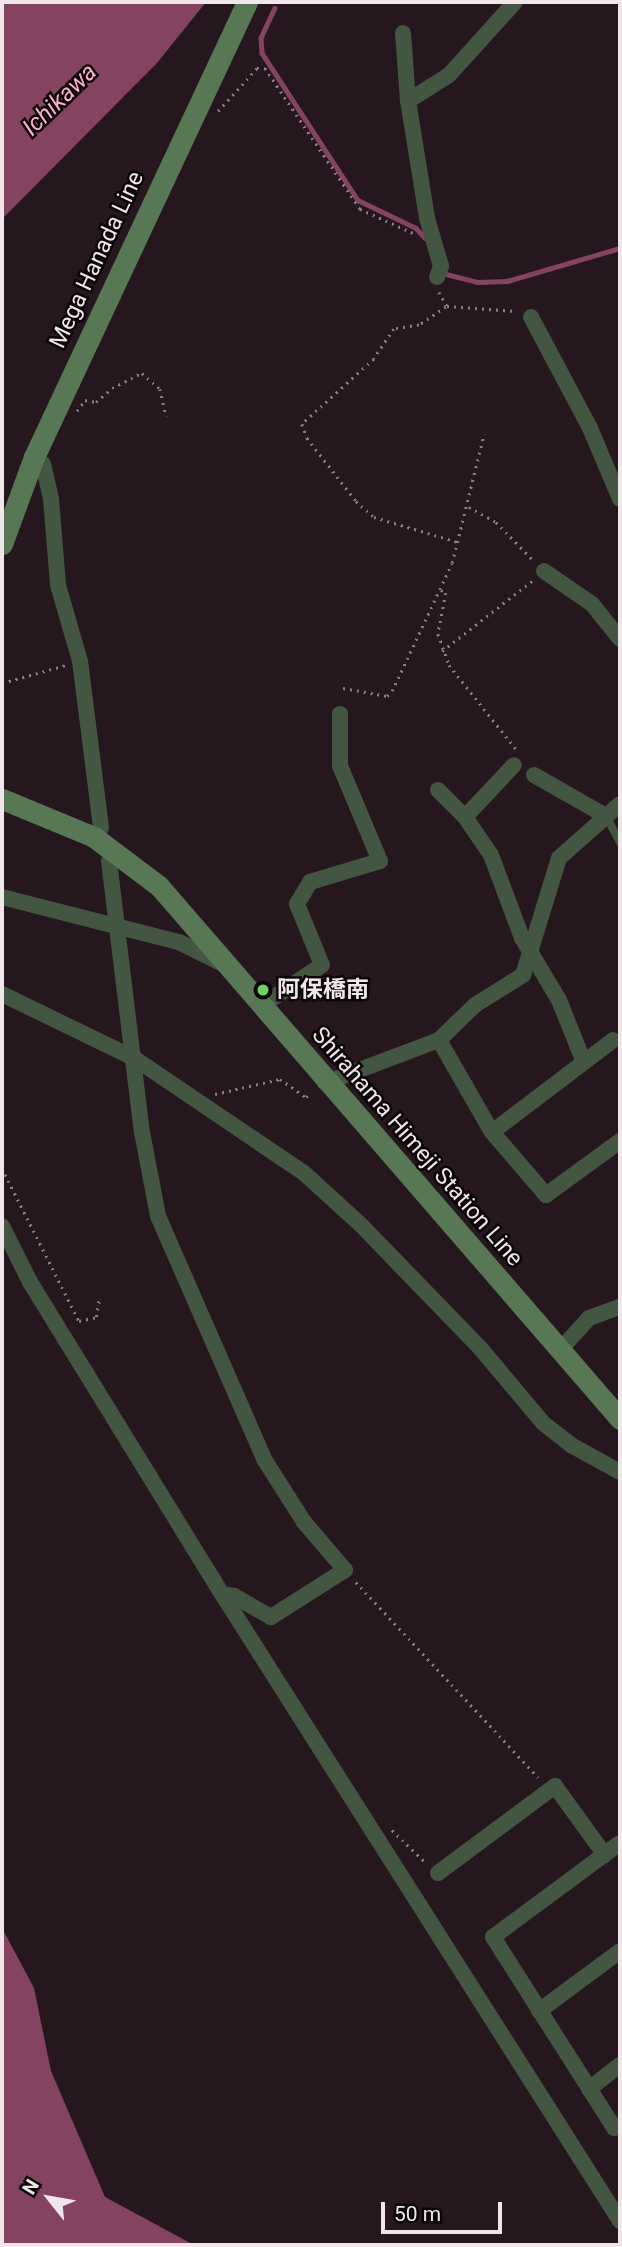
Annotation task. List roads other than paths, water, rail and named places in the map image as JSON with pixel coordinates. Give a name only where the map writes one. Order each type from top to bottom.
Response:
[{"type":"main road","name":"Mega Hanada Line","points":[[2,544],[34,457],[247,2]]},
{"type":"main road","name":"Shirahama Himeji Station Line","points":[[2,799],[94,837],[159,886],[325,1083],[620,1419]]},
{"type":"street","points":[[408,100],[449,75],[515,2]]},
{"type":"street","points":[[403,33],[408,100],[427,218],[439,272]]},
{"type":"street","points":[[531,317],[590,428],[620,499]]},
{"type":"street","points":[[34,457],[43,464],[51,499],[58,585],[80,661],[101,828]]},
{"type":"street","points":[[544,571],[592,604],[620,639]]},
{"type":"street","points":[[261,1006],[322,965],[297,904],[310,882],[380,861],[340,766],[340,713]]},
{"type":"street","points":[[465,817],[514,765]]},
{"type":"street","points":[[534,775],[606,816]]},
{"type":"street","points":[[438,789],[465,817],[491,855],[530,950],[559,1000],[583,1060]]},
{"type":"street","points":[[325,1083],[439,1040],[475,1005],[523,975],[559,858],[620,804]]},
{"type":"street","points":[[109,861],[120,925],[134,1058],[158,1216],[183,1280],[264,1458],[304,1522],[345,1570],[271,1617],[234,1596],[222,1594]]},
{"type":"street","points":[[2,897],[179,942],[227,965]]},
{"type":"street","points":[[2,994],[134,1058],[304,1173],[361,1225],[481,1349],[543,1423],[620,1472]]},
{"type":"street","points":[[492,1132],[583,1060],[617,1037]]},
{"type":"street","points":[[439,1040],[492,1132],[546,1195],[620,1141]]},
{"type":"street","points":[[2,1226],[30,1282],[222,1594],[620,2221]]},
{"type":"street","points":[[560,1350],[589,1318],[620,1307]]},
{"type":"street","points":[[438,1873],[555,1786],[604,1855]]},
{"type":"street","points":[[620,1843],[493,1937],[614,2128],[620,2125]]},
{"type":"street","points":[[539,2011],[620,1951]]},
{"type":"street","points":[[589,2089],[620,2065]]},
{"type":"lane","points":[[606,816],[620,842]]},
{"type":"water","name":"Ichikawa","points":[[2,2],[206,2],[157,63],[2,219]]},
{"type":"water","points":[[2,1928],[34,1988],[51,2071],[105,2197],[194,2245],[2,2245]]},
{"type":"waterway","points":[[275,8],[261,38],[262,53],[358,200],[416,228],[425,238]]},
{"type":"waterway","points":[[442,273],[477,282],[507,281],[620,248]]},
{"type":"place","name":"阿保橋南","points":[[263,990]]}]
